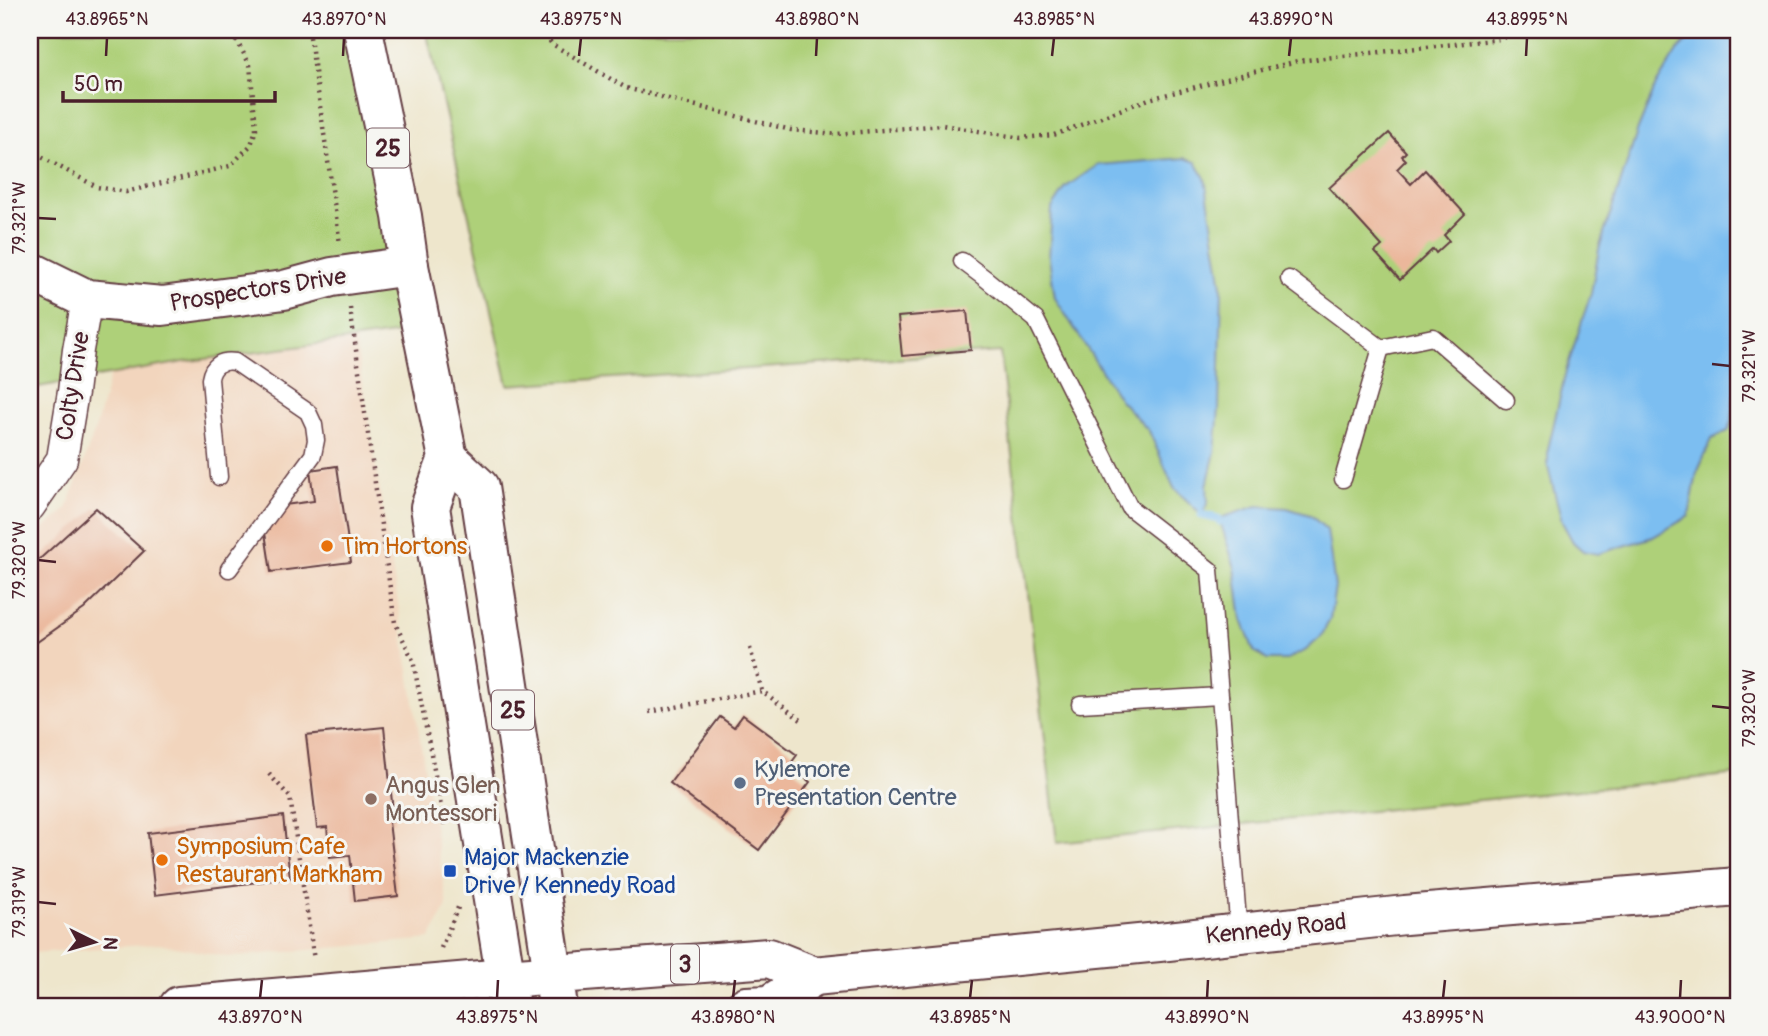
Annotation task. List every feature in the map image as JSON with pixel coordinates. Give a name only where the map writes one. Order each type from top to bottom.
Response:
[{"type":"main road","name":"25","points":[[363,30],[448,458],[430,507],[508,992]]},
{"type":"main road","name":"Prospectors Drive","points":[[30,271],[88,299],[162,306],[284,290],[345,275],[409,266]]},
{"type":"main road","name":"25","points":[[448,458],[479,487],[555,990]]},
{"type":"main road","name":"Kennedy Road","points":[[746,1006],[769,1005],[814,976],[1405,915],[1738,887]]},
{"type":"main road","name":"Kennedy Road","points":[[179,1006],[555,990],[769,958],[814,976]]},
{"type":"street","name":"Colty Drive","points":[[30,506],[62,459],[88,299]]},
{"type":"lane","points":[[962,261],[1036,320],[1130,508],[1209,570],[1239,933]]},
{"type":"lane","points":[[1289,279],[1381,348],[1433,337],[1506,400]]},
{"type":"lane","points":[[1343,480],[1381,348]]},
{"type":"lane","points":[[219,477],[210,379],[214,368],[224,361],[230,361],[308,412],[314,425],[316,440],[313,455],[229,569]]},
{"type":"lane","points":[[1080,704],[1220,696]]},
{"type":"path","points":[[30,151],[97,187],[126,192],[230,166],[251,145],[256,129],[250,65],[238,43],[225,30]]},
{"type":"path","points":[[309,30],[395,623],[413,660],[447,837]]},
{"type":"path","points":[[541,30],[552,44],[626,88],[791,130],[837,134],[942,125],[1021,138],[1054,135],[1149,99],[1297,61],[1502,39],[1516,30]]},
{"type":"path","points":[[750,648],[762,691],[801,720]]},
{"type":"path","points":[[649,712],[762,691]]},
{"type":"path","points":[[269,774],[289,797],[314,960]]},
{"type":"path","points":[[442,948],[460,903]]},
{"type":"shaded area","points":[[355,338],[447,906],[430,939],[230,957],[158,944],[30,953],[30,540],[67,509],[95,430],[114,360]]},
{"type":"green space","points":[[30,30],[371,30],[432,329],[190,361],[38,387],[30,383]]},
{"type":"green space","points":[[426,30],[1738,30],[1738,774],[1057,843],[1000,352],[508,385]]},
{"type":"water","points":[[1708,30],[1738,30],[1738,392],[1734,395],[1732,422],[1728,431],[1712,439],[1697,473],[1689,516],[1653,537],[1598,554],[1583,551],[1573,542],[1562,522],[1548,467],[1548,449],[1566,371],[1591,293],[1599,249],[1638,129],[1656,85],[1677,51],[1690,38]]},
{"type":"water","points":[[1185,158],[1196,162],[1205,178],[1222,286],[1219,409],[1215,452],[1207,486],[1208,503],[1202,515],[1174,488],[1149,431],[1120,400],[1055,298],[1049,258],[1052,208],[1066,187],[1098,165]]},
{"type":"water","points":[[1257,506],[1287,508],[1310,515],[1327,530],[1335,587],[1330,619],[1321,637],[1305,651],[1285,660],[1267,660],[1254,651],[1242,620],[1235,568],[1220,521],[1223,517]]},
{"type":"building","points":[[1389,133],[1406,152],[1402,156],[1406,160],[1397,169],[1411,184],[1425,170],[1465,214],[1444,235],[1449,241],[1436,253],[1433,249],[1400,280],[1375,252],[1382,246],[1329,188]]},
{"type":"building","points":[[967,311],[971,350],[902,356],[898,317]]},
{"type":"building","points":[[337,466],[351,562],[271,572],[264,526],[285,505],[314,501],[310,470]]},
{"type":"building","points":[[96,508],[144,551],[84,609],[30,647],[30,564],[42,557]]},
{"type":"building","name":"Kylemore Presentation Centre","points":[[743,715],[797,755],[789,766],[810,782],[759,850],[670,783],[720,717],[734,727]]},
{"type":"building","points":[[384,727],[394,821],[389,822],[398,896],[355,901],[350,855],[330,857],[327,827],[317,828],[306,735]]},
{"type":"building","points":[[283,816],[290,878],[155,895],[148,833]]},
{"type":"waterway","points":[[1202,515],[1220,521]]},
{"type":"place","name":"Tim Hortons","points":[[327,546]]},
{"type":"place","name":"Kylemore Presentation Centre","points":[[740,783]]},
{"type":"place","name":"Angus Glen Montessori","points":[[371,799]]},
{"type":"place","name":"Symposium Cafe Restaurant Markham","points":[[162,860]]},
{"type":"place","name":"Major Mackenzie Drive / Kennedy Road","points":[[450,871]]}]
